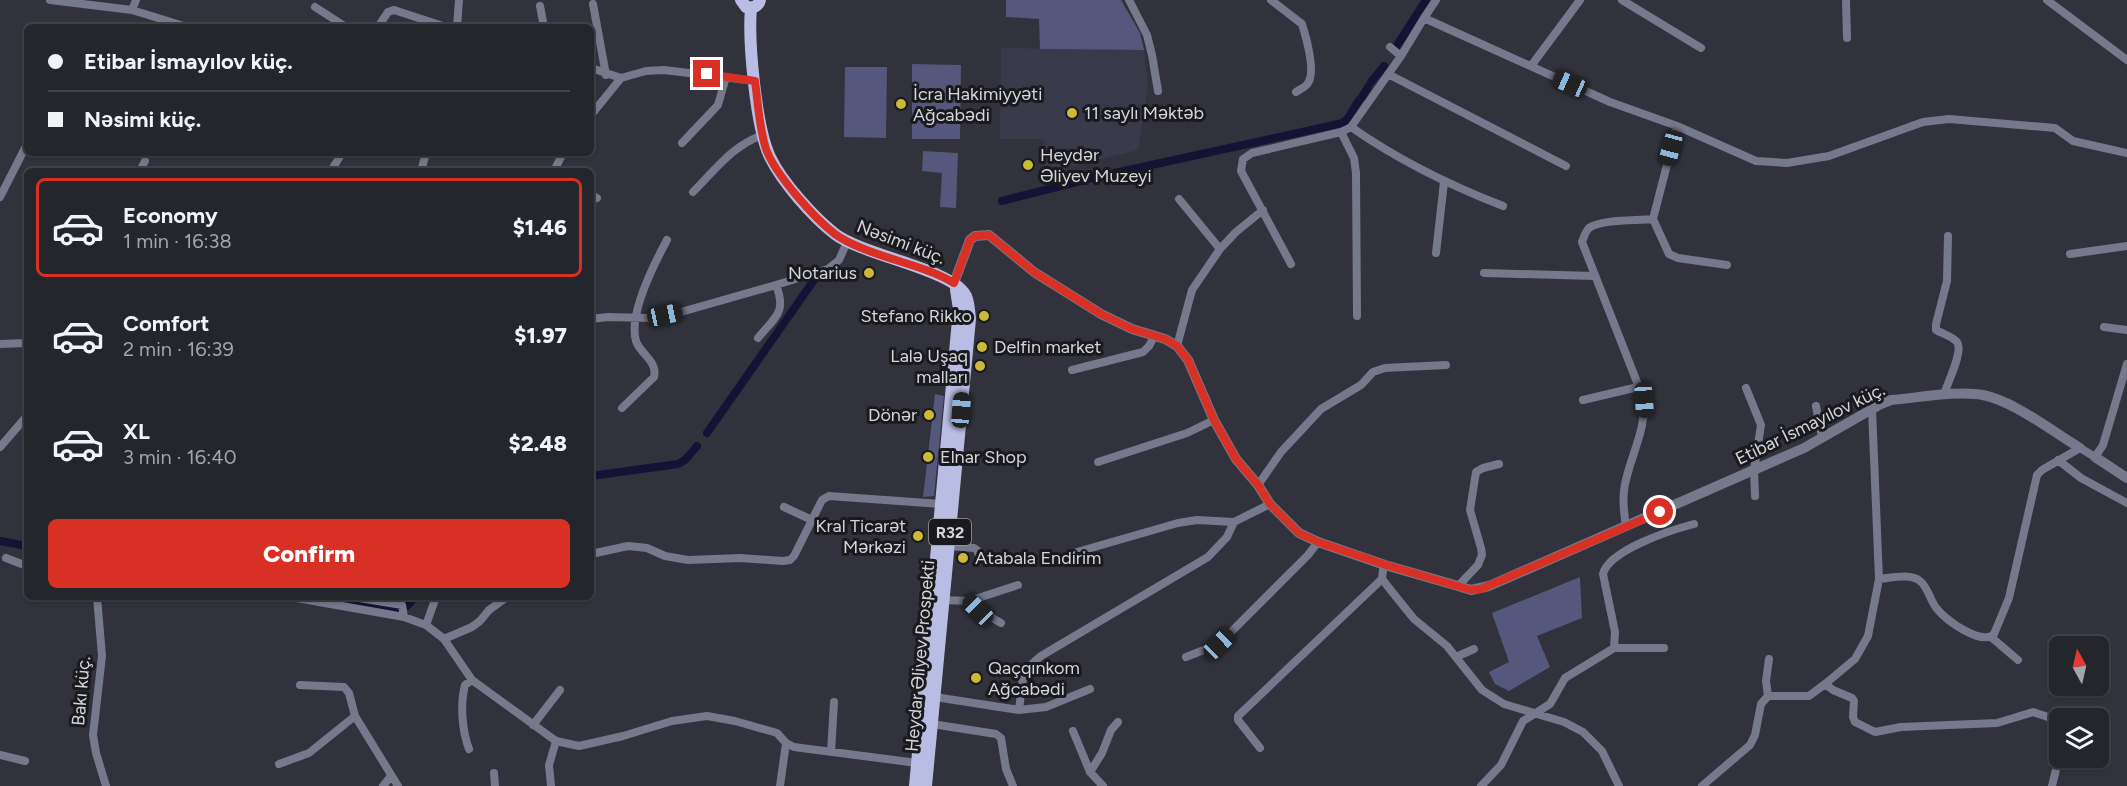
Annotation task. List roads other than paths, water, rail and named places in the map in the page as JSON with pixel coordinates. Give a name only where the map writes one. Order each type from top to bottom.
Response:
[{"type":"main road","name":"Nəsimi küç.","points":[[751,3],[750,37],[763,135],[770,158],[792,189],[825,225],[848,242],[886,258],[944,277],[954,283]]},
{"type":"main road","name":"R32","points":[[915,786],[959,309],[954,283]]},
{"type":"main road","name":"Heydar Əliyev Prospekti","points":[[926,786],[969,319],[966,296],[954,283]]},
{"type":"street","points":[[50,0],[132,10],[177,24]]},
{"type":"street","points":[[132,10],[136,0]]},
{"type":"street","points":[[457,24],[459,0]]},
{"type":"street","points":[[1129,0],[1147,36],[1158,91]]},
{"type":"street","points":[[1271,0],[1302,24],[1311,74],[1308,84],[1296,92]]},
{"type":"street","points":[[1291,264],[1241,171],[1243,159],[1252,153],[1341,132],[1351,127],[1401,56],[1436,0]]},
{"type":"street","points":[[1530,66],[1580,0]]},
{"type":"street","points":[[1622,0],[1701,48]]},
{"type":"street","points":[[1846,0],[1847,38]]},
{"type":"street","points":[[2051,1],[2127,60]]},
{"type":"street","points":[[593,4],[606,75]]},
{"type":"street","points":[[540,6],[543,24]]},
{"type":"street","points":[[315,7],[341,24]]},
{"type":"street","points":[[380,24],[388,12],[394,10],[437,24]]},
{"type":"street","points":[[1424,18],[1610,102],[1677,126],[1756,161],[1787,163],[1829,156],[1923,122],[1948,119],[2055,128],[2073,141],[2127,153]]},
{"type":"street","points":[[1390,47],[1401,56]]},
{"type":"street","points":[[594,69],[621,78],[664,69],[755,81]]},
{"type":"street","points":[[1388,74],[1566,166]]},
{"type":"street","points":[[682,143],[718,105],[726,77]]},
{"type":"street","points":[[594,111],[621,78]]},
{"type":"street","points":[[1677,126],[1653,219],[1669,254],[1678,258],[1727,265]]},
{"type":"street","points":[[1351,127],[1385,151],[1444,182],[1503,206]]},
{"type":"street","points":[[1341,132],[1354,158],[1356,173],[1357,316]]},
{"type":"street","points":[[693,192],[736,149],[763,135]]},
{"type":"street","points":[[0,197],[24,150]]},
{"type":"street","points":[[142,168],[145,161]]},
{"type":"street","points":[[1436,253],[1444,182]]},
{"type":"street","points":[[1179,199],[1220,249]]},
{"type":"street","points":[[954,283],[970,240],[975,236],[989,235],[1034,272],[1101,314],[1177,346],[1192,290],[1220,249],[1236,232],[1263,210]]},
{"type":"street","points":[[1626,527],[1623,502],[1625,484],[1645,414],[1644,400],[1582,242],[1584,234],[1599,224],[1653,219]]},
{"type":"street","points":[[1944,395],[1959,353],[1959,346],[1955,340],[1936,330],[1947,281],[1948,236]]},
{"type":"street","points":[[622,408],[654,377],[656,370],[637,344],[634,331],[649,274],[667,240]]},
{"type":"street","points":[[594,319],[619,317],[636,319],[681,312],[776,285],[828,269],[838,260],[848,242]]},
{"type":"street","points":[[2070,254],[2127,246]]},
{"type":"street","points":[[1484,273],[1594,276]]},
{"type":"street","points":[[758,338],[781,309],[781,298],[776,285]]},
{"type":"street","points":[[2104,327],[2127,330]]},
{"type":"street","points":[[1072,370],[1143,352],[1154,337]]},
{"type":"street","points":[[0,344],[24,344]]},
{"type":"street","name":"Etibar İsmayılov küç.","points":[[1177,346],[1188,360],[1214,420],[1236,459],[1258,485],[1270,504],[1299,533],[1318,542],[1386,565],[1471,590],[1481,589],[1804,448],[1891,400],[1966,393],[1982,395],[2002,401],[2080,448]]},
{"type":"street","points":[[2096,457],[2103,446],[2127,364]]},
{"type":"street","points":[[1258,485],[1281,452],[1321,409],[1360,385],[1373,372],[1385,368],[1446,365]]},
{"type":"street","points":[[1583,400],[1638,387]]},
{"type":"street","points":[[1746,388],[1761,425],[1755,470],[1755,496]]},
{"type":"street","points":[[1816,406],[1822,438]]},
{"type":"street","points":[[1768,696],[1809,696],[1855,659],[1863,648],[1871,625],[1878,579],[1872,409]]},
{"type":"street","points":[[0,447],[24,419]]},
{"type":"street","points":[[1098,462],[1187,433],[1214,420]]},
{"type":"street","points":[[1878,579],[1901,577],[1920,581],[1941,614],[1965,630],[1983,638],[1991,637],[1997,630],[2009,598],[2037,475],[2080,448],[2127,478]]},
{"type":"street","points":[[2058,460],[2080,478],[2127,503]]},
{"type":"street","points":[[1458,586],[1478,564],[1482,555],[1470,510],[1476,472],[1499,464]]},
{"type":"street","points":[[594,553],[627,546],[646,548],[666,556],[688,560],[741,558],[783,561],[790,560],[794,556],[822,500],[829,496],[940,504]]},
{"type":"street","points":[[1077,552],[1178,523],[1197,520],[1234,522],[1270,504]]},
{"type":"street","points":[[784,507],[812,520]]},
{"type":"street","points":[[1019,710],[1024,672],[1029,665],[1208,557],[1227,537],[1234,522]]},
{"type":"street","points":[[1614,648],[1615,632],[1603,574],[1605,567],[1612,559],[1629,549],[1675,529],[1694,524]]},
{"type":"street","points":[[1186,657],[1219,644],[1308,555],[1318,542]]},
{"type":"street","points":[[948,546],[974,548],[980,559]]},
{"type":"street","points":[[6,558],[24,565]]},
{"type":"street","points":[[1260,748],[1238,720],[1238,716],[1382,579],[1386,565]]},
{"type":"street","points":[[1382,579],[1414,619],[1447,646],[1482,690],[1504,704],[1564,722],[1583,732],[1602,752],[1619,786]]},
{"type":"street","points":[[944,600],[969,601],[1018,585]]},
{"type":"street","name":"Bakı küç.","points":[[97,600],[102,656],[93,735],[106,786]]},
{"type":"street","points":[[308,600],[404,617],[426,625],[444,639],[472,680],[556,741],[579,746],[672,721],[707,716],[777,733],[786,743],[794,747],[917,763]]},
{"type":"street","points":[[371,600],[402,605],[404,617]]},
{"type":"street","points":[[426,625],[435,600]]},
{"type":"street","points":[[444,639],[472,627],[503,600]]},
{"type":"street","points":[[969,601],[978,610],[1001,623]]},
{"type":"street","points":[[1991,637],[2018,660]]},
{"type":"street","points":[[1481,786],[1501,765],[1523,721],[1550,704],[1565,678],[1614,648],[1664,648]]},
{"type":"street","points":[[1456,657],[1474,649]]},
{"type":"street","points":[[1702,786],[1750,745],[1755,735],[1761,704],[1768,696],[1766,681],[1769,659]]},
{"type":"street","points":[[469,749],[464,729],[462,695],[465,685],[472,680]]},
{"type":"street","points":[[1826,684],[1833,690],[1852,698],[1855,722],[1875,732],[1900,727],[1997,723],[2032,712],[2049,718]]},
{"type":"street","points":[[300,686],[344,687],[349,693],[356,716],[398,786]]},
{"type":"street","points":[[934,697],[1019,710],[1046,707],[1090,689]]},
{"type":"street","points":[[533,725],[560,690]]},
{"type":"street","points":[[831,752],[834,702]]},
{"type":"street","points":[[279,764],[309,753],[356,716]]},
{"type":"street","points":[[1090,772],[1102,753],[1111,730],[1118,722]]},
{"type":"street","points":[[932,724],[996,734],[1001,738],[1006,769],[1013,786]]},
{"type":"street","points":[[1073,731],[1090,772],[1103,786]]},
{"type":"street","points":[[551,786],[549,765],[556,741]]},
{"type":"street","points":[[780,786],[786,743]]},
{"type":"street","points":[[0,755],[25,761]]},
{"type":"street","points":[[2052,786],[2056,768]]},
{"type":"street","points":[[494,773],[495,786]]},
{"type":"street","points":[[383,786],[391,776]]},
{"type":"waterway","points":[[1396,47],[1426,0]]},
{"type":"waterway","points":[[1371,82],[1384,66]]},
{"type":"waterway","points":[[1362,97],[1368,87]]},
{"type":"waterway","points":[[1101,176],[1343,123],[1359,100]]},
{"type":"waterway","points":[[1002,201],[1100,176]]},
{"type":"waterway","points":[[707,433],[814,280]]},
{"type":"waterway","points":[[594,476],[678,464],[685,460],[697,446]]},
{"type":"waterway","points":[[0,541],[24,545]]},
{"type":"waterway","points":[[345,600],[397,609]]},
{"type":"waterway","points":[[407,606],[412,600]]},
{"type":"place","name":"İcra Hakimiyyəti Ağcabədi","points":[[901,104]]},
{"type":"place","name":"11 saylı Məktəb","points":[[1072,113]]},
{"type":"place","name":"Heydər Əliyev Muzeyi","points":[[1028,165]]},
{"type":"place","name":"Notarius","points":[[869,273]]},
{"type":"place","name":"Stefano Rikko","points":[[984,316]]},
{"type":"place","name":"Delfin market","points":[[982,347]]},
{"type":"place","name":"Lalə Uşaq malları","points":[[980,366]]},
{"type":"place","name":"Dönər","points":[[929,415]]},
{"type":"place","name":"Elnar Shop","points":[[928,457]]},
{"type":"place","name":"Kral Ticarət Mərkəzi","points":[[918,536]]},
{"type":"place","name":"Atabala Endirim","points":[[963,558]]},
{"type":"place","name":"Qaçqınkom Ağcabədi","points":[[976,678]]}]
